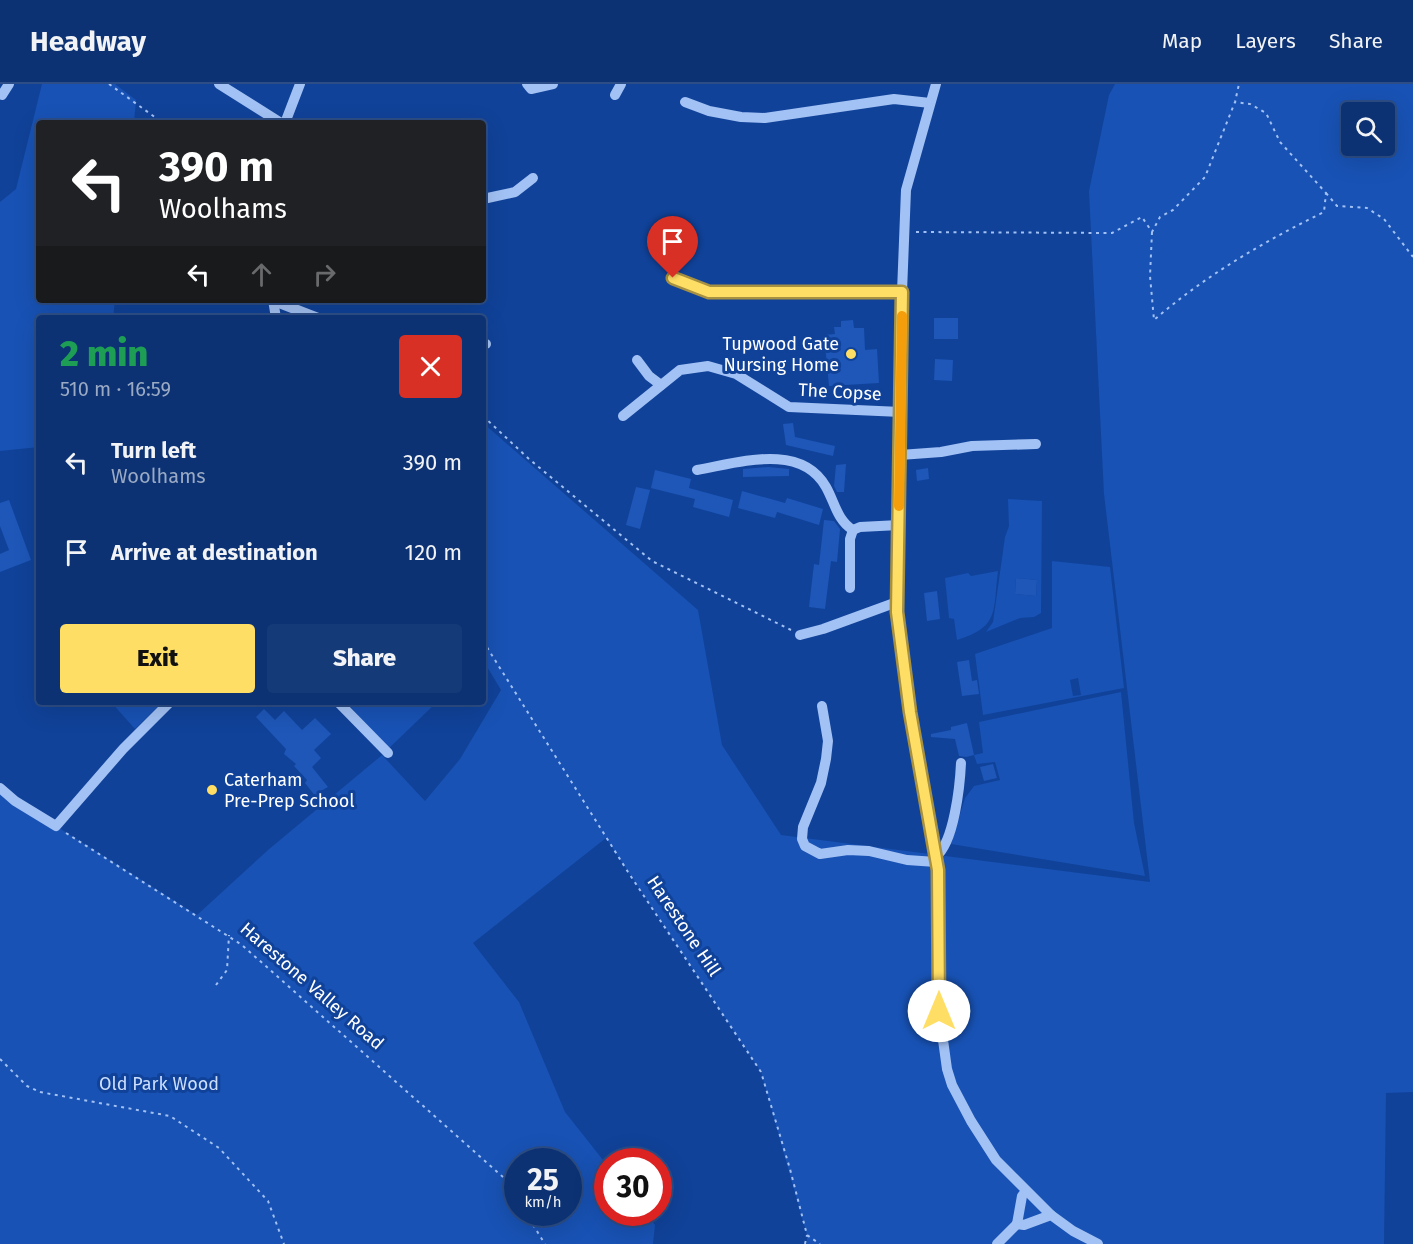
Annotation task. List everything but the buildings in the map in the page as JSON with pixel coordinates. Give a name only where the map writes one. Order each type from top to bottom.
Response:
[{"type":"street","points":[[2,95],[9,84]]},
{"type":"street","points":[[219,84],[278,120]]},
{"type":"street","points":[[284,120],[300,84]]},
{"type":"street","points":[[527,84],[531,89],[553,84]]},
{"type":"street","points":[[615,95],[621,84]]},
{"type":"street","points":[[936,84],[906,190],[897,602],[910,712],[936,859],[939,1011],[947,1069],[952,1085],[971,1121],[996,1160],[1051,1215],[1073,1231],[1098,1244]]},
{"type":"street","points":[[685,102],[708,111],[741,117],[765,118],[894,99],[930,103]]},
{"type":"street","points":[[486,198],[515,192],[533,178]]},
{"type":"street","points":[[673,278],[709,292],[902,292]]},
{"type":"street","points":[[279,303],[310,315]]},
{"type":"street","points":[[637,360],[649,376],[661,385]]},
{"type":"street","name":"The Copse","points":[[623,416],[680,370],[708,366],[736,374],[789,407],[901,412]]},
{"type":"street","points":[[900,455],[941,452],[972,446],[1036,444]]},
{"type":"street","points":[[697,470],[771,459],[800,462],[814,470],[826,487],[844,524],[853,530]]},
{"type":"street","points":[[850,588],[850,539],[853,530],[860,527],[899,525]]},
{"type":"street","points":[[800,635],[897,602]]},
{"type":"street","points":[[0,788],[15,801],[56,826],[123,749],[167,705]]},
{"type":"street","points":[[341,705],[388,753]]},
{"type":"street","points":[[822,706],[828,741],[826,759],[821,783],[803,827],[802,839],[806,846],[820,854],[848,850],[869,851],[907,860],[936,859]]},
{"type":"street","points":[[936,859],[946,841],[958,799],[961,763]]},
{"type":"street","points":[[997,1244],[1017,1224],[1022,1196],[1026,1191]]},
{"type":"street","points":[[1017,1224],[1024,1225],[1051,1215]]},
{"type":"path","points":[[109,84],[160,120]]},
{"type":"path","points":[[1239,84],[1235,102],[1205,177],[1173,210],[1160,217],[1152,232],[1150,276],[1154,320],[1185,293],[1280,233],[1324,212],[1326,193]]},
{"type":"path","points":[[1235,102],[1250,104],[1266,113],[1280,142],[1337,206],[1367,208],[1384,219],[1413,257]]},
{"type":"path","points":[[904,232],[1112,233],[1142,217],[1152,232]]},
{"type":"path","points":[[486,419],[529,459],[652,561],[800,635]]},
{"type":"path","name":"Harestone Hill","points":[[486,646],[628,872],[761,1072],[807,1235]]},
{"type":"path","name":"Harestone Valley Road","points":[[56,826],[229,935],[504,1179]]},
{"type":"path","points":[[216,985],[227,970],[229,935]]},
{"type":"path","points":[[0,1059],[27,1086],[40,1092],[170,1116],[219,1148],[268,1201],[284,1244]]},
{"type":"path","points":[[534,1226],[545,1244]]},
{"type":"path","points":[[806,1244],[807,1235],[820,1244]]},
{"type":"green space","points":[[42,84],[115,84],[136,100],[134,120],[36,120],[36,303],[115,303],[113,315],[36,315],[36,447],[0,451],[0,202],[16,189]]},
{"type":"green space","name":"Old Park Wood","points":[[1115,84],[1413,84],[1413,1092],[1386,1093],[1384,1244],[807,1244],[807,1235],[761,1072],[606,838],[473,943],[519,1002],[565,1112],[594,1149],[594,1226],[655,1226],[653,1244],[0,1244],[0,783],[56,826],[197,915],[268,850],[382,755],[425,801],[460,759],[501,690],[486,665],[486,426],[698,610],[722,745],[781,835],[1150,882],[1104,494],[1089,191],[1109,95]]},
{"type":"green space","points":[[1008,499],[1042,501],[1041,613],[1034,617],[1020,618],[986,632],[993,622],[1005,537],[1009,526]],"holes":[[[1016,578],[1037,580],[1036,596],[1015,594]]]},
{"type":"green space","points":[[1052,561],[1110,567],[1124,688],[983,715],[975,654],[1052,628]],"holes":[[[1078,678],[1081,695],[1073,696],[1070,680]]]},
{"type":"green space","points":[[998,571],[994,607],[988,623],[971,635],[957,640],[954,619],[949,618],[945,578],[968,573],[971,576]]},
{"type":"green space","points":[[1121,692],[1134,823],[1145,876],[951,844],[965,798],[974,786],[1000,780],[995,762],[977,764],[974,755],[983,753],[979,722]]},
{"type":"green space","points":[[114,705],[160,705],[135,729]]},
{"type":"green space","points":[[350,705],[434,705],[387,750]]},
{"type":"slow traffic","points":[[899,506],[902,316]]},
{"type":"place","name":"Tupwood Gate Nursing Home","points":[[851,354]]},
{"type":"place","name":"Caterham Pre-Prep School","points":[[212,790]]},
{"type":"route","points":[[673,278],[709,292],[902,292],[897,612],[910,712],[938,870],[939,1011]]}]
